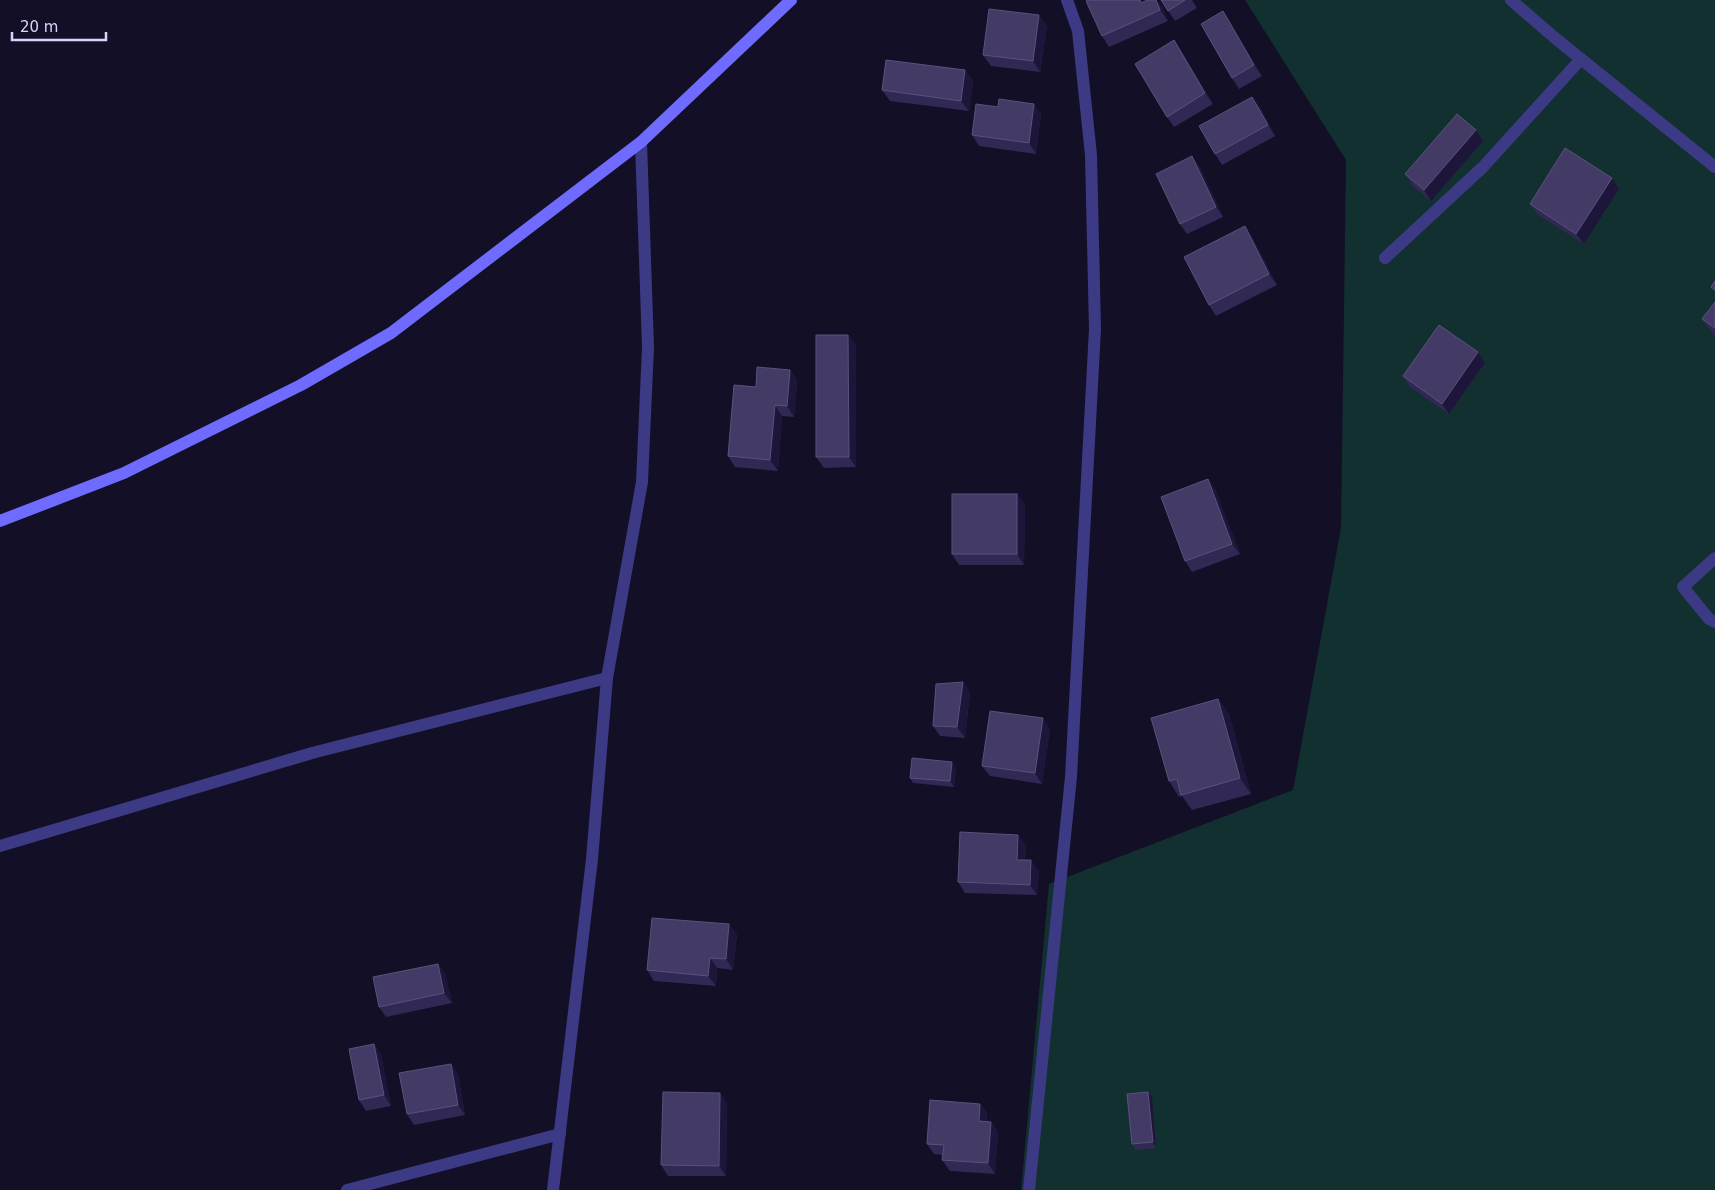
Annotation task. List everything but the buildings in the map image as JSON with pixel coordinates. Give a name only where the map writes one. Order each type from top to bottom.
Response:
[{"type":"main road","points":[[0,521],[124,473],[301,385],[391,333],[641,142],[791,0]]},
{"type":"street","points":[[1029,1190],[1071,776],[1096,329],[1091,155],[1078,30],[1067,0]]},
{"type":"street","points":[[1511,0],[1715,167]]},
{"type":"street","points":[[1385,258],[1483,167],[1581,59]]},
{"type":"street","points":[[553,1190],[592,859],[607,678],[642,482],[648,347],[641,142]]},
{"type":"street","points":[[1715,558],[1683,587],[1709,619],[1715,622]]},
{"type":"street","points":[[0,846],[312,753],[607,678]]},
{"type":"street","points":[[347,1190],[560,1134]]},
{"type":"green space","points":[[1245,0],[1715,0],[1715,1190],[1021,1190],[1049,884],[1293,790],[1341,528],[1346,160]]}]
